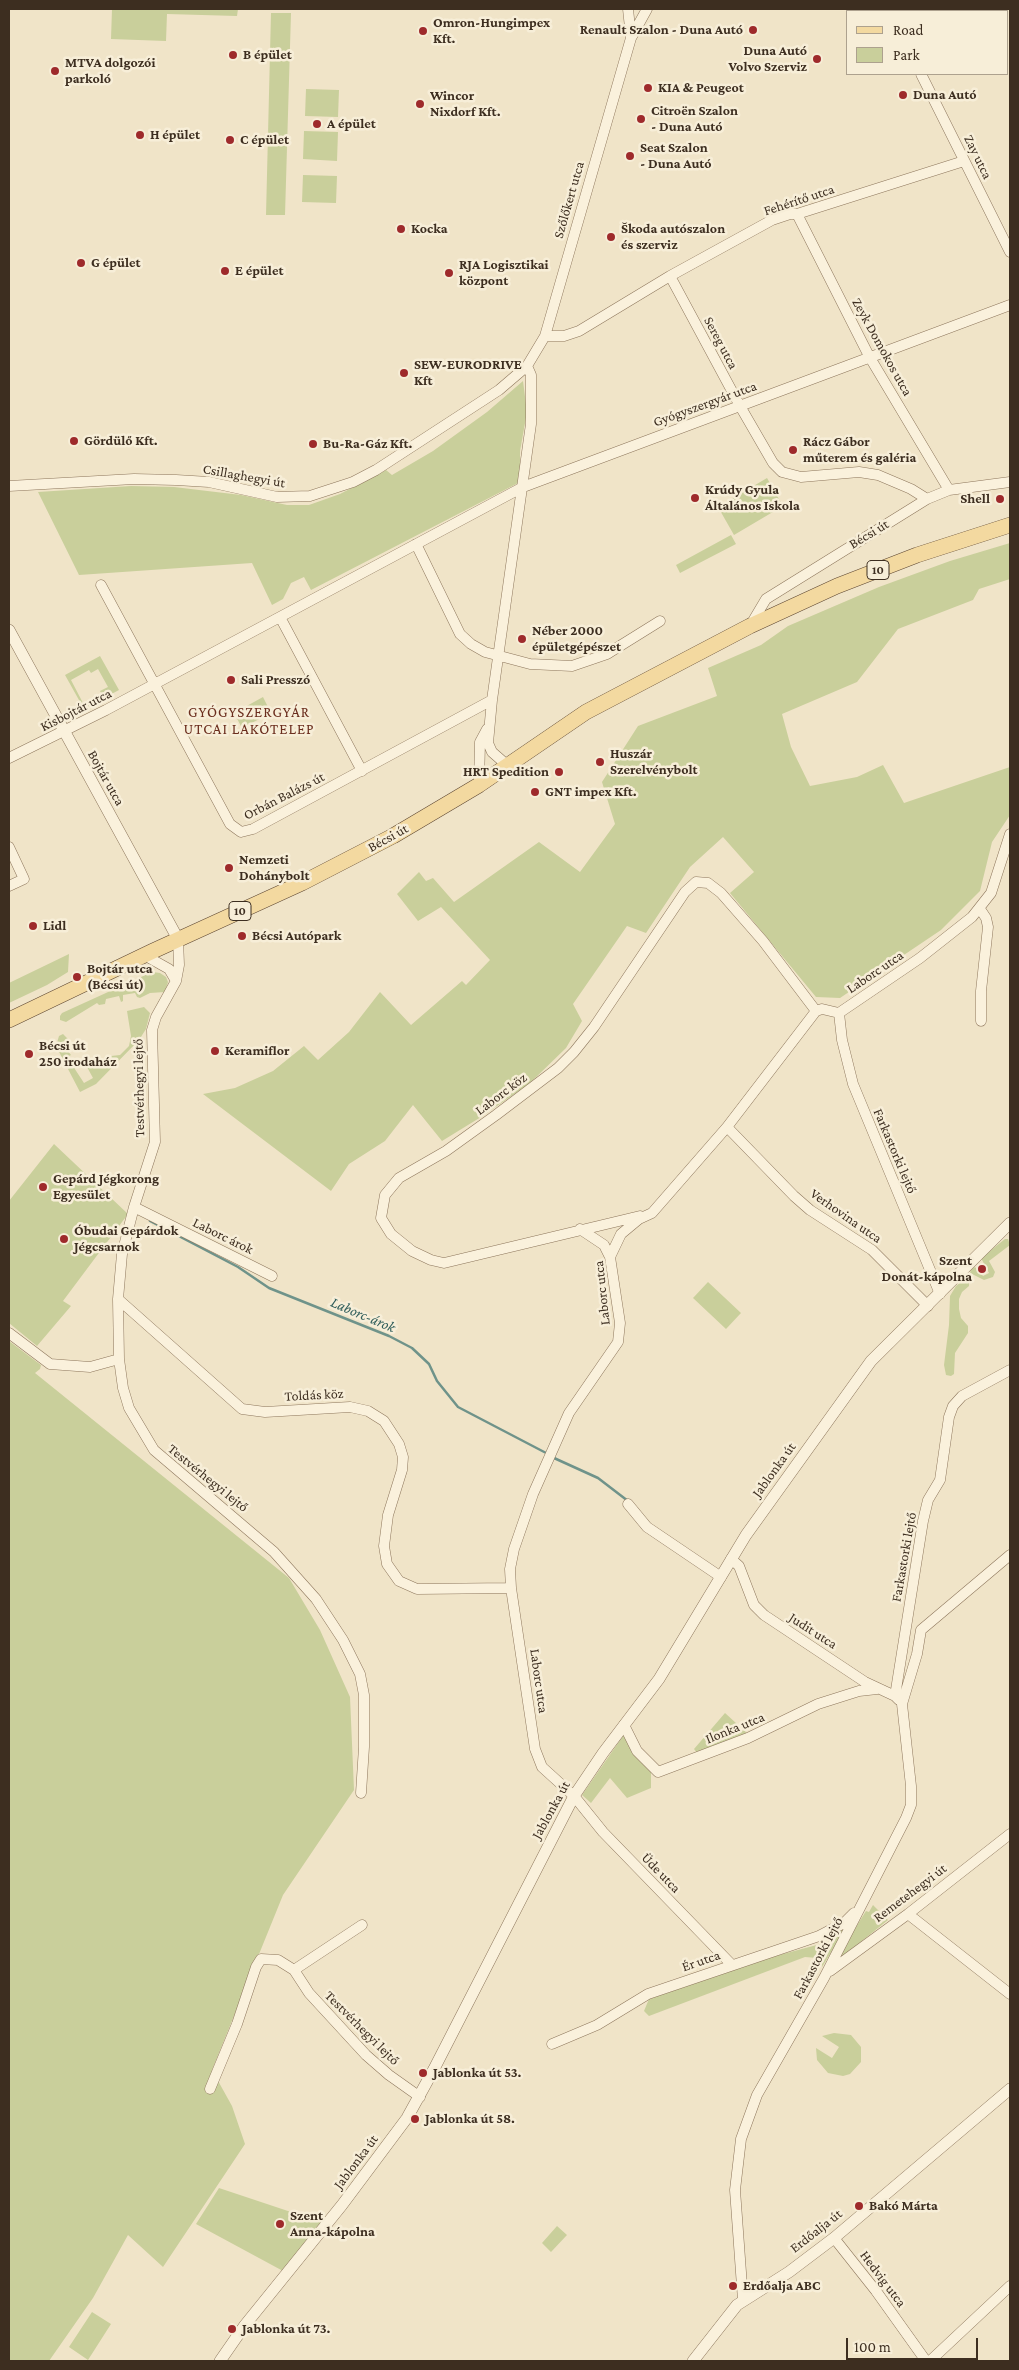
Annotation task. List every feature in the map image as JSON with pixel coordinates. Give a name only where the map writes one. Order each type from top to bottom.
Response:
[{"type":"main road","name":"Bécsi út","points":[[9,1020],[334,867],[393,836],[479,785],[586,712],[750,626],[837,586],[917,555],[1010,525]]},
{"type":"street","name":"Szőlőkert utca","points":[[628,9],[631,38]]},
{"type":"street","name":"Szőlőkert utca","points":[[527,366],[545,336],[631,38],[647,9]]},
{"type":"street","name":"Zay utca","points":[[922,75],[1010,252]]},
{"type":"street","name":"Fehérítő utca","points":[[545,336],[564,336],[578,332],[670,276],[772,220],[790,214],[797,214],[964,160]]},
{"type":"street","name":"Zeyk Domokos utca","points":[[797,214],[869,356],[949,490]]},
{"type":"street","name":"Sereg utca","points":[[670,276],[740,406],[773,463],[782,472],[801,477],[859,472],[878,475],[911,489],[927,499]]},
{"type":"street","name":"Gyógyszergyár utca","points":[[155,684],[523,486],[869,356],[1010,306]]},
{"type":"street","name":"Csillaghegyi út","points":[[9,486],[134,479],[176,480],[209,482],[277,497],[310,496],[353,482],[376,470],[499,390],[527,366]]},
{"type":"street","points":[[508,766],[492,752],[487,740],[500,656],[532,408],[531,375],[527,366]]},
{"type":"street","name":"Bécsi út","points":[[750,626],[766,599],[927,499],[949,490],[1010,482]]},
{"type":"street","points":[[416,544],[453,623],[464,639],[471,644],[500,656],[544,666],[572,666],[607,654],[660,621]]},
{"type":"street","points":[[101,585],[155,684]]},
{"type":"street","points":[[280,617],[362,771]]},
{"type":"street","name":"Bojtár utca","points":[[9,630],[178,939]]},
{"type":"street","name":"Kisbojtár utca","points":[[9,758],[64,732],[155,684]]},
{"type":"street","name":"Orbán Balázs út","points":[[155,684],[230,824],[241,832],[253,829],[492,700]]},
{"type":"street","points":[[479,785],[480,742],[488,728]]},
{"type":"street","name":"Laborc utca","points":[[839,1013],[920,958],[980,909],[993,888],[1010,834]]},
{"type":"street","points":[[9,847],[24,878],[9,886]]},
{"type":"street","name":"Laborc köz","points":[[652,1213],[444,1263],[423,1257],[396,1239],[384,1226],[381,1218],[385,1195],[399,1178],[446,1150],[496,1115],[558,1068],[574,1052],[599,1020],[686,892],[696,882],[712,885],[721,893],[763,940],[816,1011]]},
{"type":"street","points":[[980,909],[986,918],[988,927],[981,990],[981,1021]]},
{"type":"street","name":"Testvérhegyi lejtő","points":[[178,939],[176,981],[156,1017],[152,1030],[155,1142],[134,1207],[122,1254],[118,1299],[119,1359],[123,1388],[129,1408],[154,1450],[256,1535],[278,1557],[316,1599],[343,1640],[360,1674],[364,1696],[364,1747],[361,1793]]},
{"type":"street","points":[[144,955],[169,969],[176,981]]},
{"type":"street","points":[[816,1011],[822,1010],[839,1013]]},
{"type":"street","name":"Laborc utca","points":[[574,1796],[542,1766],[535,1749],[511,1588],[512,1558],[533,1494],[569,1413],[618,1342],[620,1323],[610,1257],[621,1234],[652,1213],[727,1127],[816,1011]]},
{"type":"street","name":"Farkastorki lejtő","points":[[839,1013],[842,1040],[853,1084],[940,1294]]},
{"type":"street","name":"Verhovina utca","points":[[727,1127],[794,1196],[810,1210],[872,1250],[928,1306]]},
{"type":"street","name":"Laborc árok","points":[[134,1207],[272,1276]]},
{"type":"street","name":"Jablonka út","points":[[220,2361],[239,2332],[392,2140],[420,2096],[574,1796],[659,1679],[746,1535],[871,1361],[1010,1223]]},
{"type":"street","points":[[580,1229],[604,1245],[610,1257]]},
{"type":"street","name":"Toldás köz","points":[[118,1299],[242,1408],[265,1412],[350,1407],[368,1411],[384,1421],[399,1444],[403,1457],[402,1470],[388,1515],[384,1546],[387,1564],[400,1581],[417,1589],[511,1588]]},
{"type":"street","points":[[9,1333],[50,1364],[90,1367],[119,1359]]},
{"type":"street","name":"Farkastorki lejtő","points":[[895,1696],[923,1521],[928,1500],[940,1480],[946,1431],[953,1406],[959,1399],[1010,1370]]},
{"type":"street","points":[[628,1504],[647,1526],[721,1577]]},
{"type":"street","name":"Farkastorki lejtő","points":[[743,2300],[735,2190],[736,2165],[741,2139],[757,2095],[827,1973],[900,1833],[911,1805],[910,1760],[902,1704],[917,1654],[921,1630],[1010,1555]]},
{"type":"street","name":"Judit utca","points":[[731,1559],[739,1566],[754,1605],[764,1615],[877,1689],[895,1696],[902,1704]]},
{"type":"street","name":"Ilonka utca","points":[[624,1725],[638,1751],[658,1772],[748,1738],[818,1704],[859,1691],[877,1689]]},
{"type":"street","name":"Üde utca","points":[[574,1796],[603,1832],[732,1965]]},
{"type":"street","name":"Remetehegyi út","points":[[827,1973],[908,1914],[1010,1834]]},
{"type":"street","name":"Ér utca","points":[[552,2044],[603,2022],[624,2007],[648,1994],[819,1936],[844,1923],[860,1908]]},
{"type":"street","points":[[908,1914],[1010,1994]]},
{"type":"street","points":[[210,2089],[237,2024],[256,1967],[262,1959],[278,1960],[294,1970],[362,1925]]},
{"type":"street","name":"Testvérhegyi lejtő","points":[[294,1970],[309,1993],[366,2055],[389,2075],[420,2096]]},
{"type":"street","name":"Erdőalja út","points":[[693,2361],[727,2315],[743,2300],[789,2272],[834,2238],[1010,2089]]},
{"type":"street","name":"Hedvig utca","points":[[834,2238],[926,2361]]},
{"type":"street","points":[[930,2361],[1010,2286]]},
{"type":"green space","points":[[112,9],[238,9],[237,16],[167,14],[166,41],[111,39]]},
{"type":"green space","points":[[271,13],[291,13],[285,215],[266,215]]},
{"type":"green space","points":[[306,89],[339,90],[338,117],[305,116]]},
{"type":"green space","points":[[304,131],[338,132],[337,161],[303,159]]},
{"type":"green space","points":[[303,175],[337,176],[336,203],[302,202]]},
{"type":"green space","points":[[523,381],[527,412],[520,451],[520,482],[311,590],[304,577],[291,583],[283,599],[272,605],[252,563],[79,575],[38,492],[131,486],[174,487],[241,495],[287,505],[309,505],[340,494],[386,470],[392,475],[433,451],[487,412]]},
{"type":"green space","points":[[767,478],[783,506],[734,535],[718,507]]},
{"type":"green space","points":[[731,535],[736,544],[680,573],[676,565]]},
{"type":"green space","points":[[1010,543],[1010,579],[979,589],[973,600],[898,629],[857,682],[782,714],[791,747],[810,786],[857,777],[883,765],[904,803],[1010,767],[1010,815],[992,842],[980,891],[941,930],[840,998],[816,997],[730,893],[754,872],[723,837],[690,867],[646,933],[627,926],[573,1004],[582,1021],[566,1048],[529,1084],[442,1141],[413,1105],[385,1141],[349,1164],[331,1191],[203,1094],[235,1088],[273,1071],[304,1046],[318,1060],[349,1032],[380,992],[411,1025],[462,981],[466,985],[490,960],[441,907],[418,921],[397,894],[419,872],[426,881],[433,878],[454,902],[539,842],[580,872],[615,824],[602,782],[638,726],[717,696],[708,668],[761,645],[788,626],[879,587],[950,561]]},
{"type":"green space","points":[[100,656],[119,690],[104,698],[100,691],[108,687],[98,669],[91,673],[89,670],[71,680],[84,705],[97,697],[99,701],[84,709],[65,675]]},
{"type":"green space","points":[[263,697],[271,713],[242,728],[234,713]]},
{"type":"green space","points":[[69,954],[68,972],[47,985],[9,1003],[9,983]]},
{"type":"green space","points":[[152,972],[160,973],[166,977],[168,982],[165,992],[150,993],[140,998],[135,993],[123,995],[123,1001],[121,1002],[119,996],[106,999],[105,1004],[99,1005],[97,1003],[66,1022],[60,1020],[62,1013]]},
{"type":"green space","points":[[144,1007],[150,1013],[146,1029],[139,1040],[96,1084],[80,1092],[56,1046],[59,1036],[63,1034],[68,1039],[68,1042],[63,1045],[71,1055],[67,1057],[84,1083],[93,1078],[87,1067],[88,1064],[111,1059],[111,1056],[120,1055],[129,1046],[131,1036],[127,1011]]},
{"type":"green space","points":[[54,1144],[128,1214],[63,1301],[71,1306],[37,1346],[9,1323],[9,1201]]},
{"type":"green space","points":[[1005,1239],[1008,1239],[1010,1245],[989,1261],[995,1272],[993,1277],[984,1280],[970,1273],[971,1269],[975,1267],[983,1276],[989,1273],[981,1258]]},
{"type":"green space","points":[[965,1279],[969,1281],[969,1286],[962,1292],[959,1299],[959,1309],[961,1318],[968,1326],[968,1333],[955,1353],[954,1374],[951,1376],[946,1375],[944,1365],[949,1325],[950,1296],[956,1286]]},
{"type":"green space","points":[[708,1282],[741,1313],[726,1329],[693,1298]]},
{"type":"green space","points":[[9,1341],[41,1365],[40,1369],[35,1373],[289,1578],[320,1630],[350,1697],[354,1790],[283,1895],[212,2070],[232,2106],[245,2144],[163,2267],[128,2235],[93,2298],[49,2361],[9,2361]]},
{"type":"green space","points":[[725,1713],[748,1734],[697,1753],[694,1749]]},
{"type":"green space","points":[[625,1733],[651,1770],[651,1788],[627,1798],[610,1778],[591,1803],[582,1795]]},
{"type":"green space","points":[[873,1905],[888,1920],[842,1957],[840,1956],[842,1949],[866,1911],[869,1912]]},
{"type":"green space","points":[[841,1927],[844,1927],[845,1930],[822,1967],[821,1961],[817,1958],[805,1957],[649,2016],[644,2011],[649,1999],[768,1958],[828,1942]]},
{"type":"green space","points":[[834,2033],[851,2035],[861,2047],[861,2062],[850,2074],[843,2076],[828,2073],[817,2060],[816,2048],[832,2058],[839,2047],[822,2036]]},
{"type":"green space","points":[[219,2188],[321,2222],[283,2271],[196,2224]]},
{"type":"green space","points":[[557,2226],[567,2235],[551,2252],[542,2243]]},
{"type":"green space","points":[[92,2312],[111,2324],[88,2360],[69,2347]]},
{"type":"waterway","name":"Laborc-árok","points":[[150,1221],[238,1267],[269,1288],[389,1336],[412,1348],[429,1364],[437,1381],[458,1407],[548,1454]]},
{"type":"waterway","name":"Laborc-árok","points":[[554,1458],[598,1478],[628,1501]]},
{"type":"place","name":"Renault Szalon - Duna Autó","points":[[753,30]]},
{"type":"place","name":"Omron-Hungimpex Kft.","points":[[423,31]]},
{"type":"place","name":"B épület","points":[[233,55]]},
{"type":"place","name":"Duna Autó Volvo Szerviz","points":[[817,59]]},
{"type":"place","name":"MTVA dolgozói parkoló","points":[[55,71]]},
{"type":"place","name":"KIA & Peugeot","points":[[648,88]]},
{"type":"place","name":"Duna Autó","points":[[903,95]]},
{"type":"place","name":"Wincor Nixdorf Kft.","points":[[420,104]]},
{"type":"place","name":"Citroën Szalon - Duna Autó","points":[[641,119]]},
{"type":"place","name":"A épület","points":[[317,124]]},
{"type":"place","name":"H épület","points":[[140,135]]},
{"type":"place","name":"C épület","points":[[230,140]]},
{"type":"place","name":"Seat Szalon - Duna Autó","points":[[630,156]]},
{"type":"place","name":"Kocka","points":[[401,229]]},
{"type":"place","name":"Škoda autószalon és szerviz","points":[[611,237]]},
{"type":"place","name":"G épület","points":[[81,263]]},
{"type":"place","name":"E épület","points":[[225,271]]},
{"type":"place","name":"RJA Logisztikai központ","points":[[449,273]]},
{"type":"place","name":"SEW-EURODRIVE Kft","points":[[404,373]]},
{"type":"place","name":"Gördülő Kft.","points":[[74,441]]},
{"type":"place","name":"Bu-Ra-Gáz Kft.","points":[[313,444]]},
{"type":"place","name":"Rácz Gábor műterem és galéria","points":[[793,450]]},
{"type":"place","name":"Krúdy Gyula Általános Iskola","points":[[695,498]]},
{"type":"place","name":"Shell","points":[[1000,499]]},
{"type":"place","name":"Néber 2000 épületgépészet","points":[[522,639]]},
{"type":"place","name":"Sali Presszó","points":[[231,680]]},
{"type":"place","name":"Huszár Szerelvénybolt","points":[[600,762]]},
{"type":"place","name":"HRT Spedition","points":[[559,772]]},
{"type":"place","name":"GNT impex Kft.","points":[[535,792]]},
{"type":"place","name":"Nemzeti Dohánybolt","points":[[229,868]]},
{"type":"place","name":"Lidl","points":[[33,926]]},
{"type":"place","name":"Bécsi Autópark","points":[[242,936]]},
{"type":"place","name":"Bojtár utca (Bécsi út)","points":[[77,977]]},
{"type":"place","name":"Keramiflor","points":[[215,1051]]},
{"type":"place","name":"Bécsi út 250 irodaház","points":[[29,1054]]},
{"type":"place","name":"Gepárd Jégkorong Egyesület","points":[[43,1187]]},
{"type":"place","name":"Óbudai Gepárdok Jégcsarnok","points":[[64,1239]]},
{"type":"place","name":"Szent Donát-kápolna","points":[[982,1269]]},
{"type":"place","name":"Jablonka út 53.","points":[[423,2073]]},
{"type":"place","name":"Jablonka út 58.","points":[[415,2119]]},
{"type":"place","name":"Bakó Márta","points":[[859,2206]]},
{"type":"place","name":"Szent Anna-kápolna","points":[[280,2224]]},
{"type":"place","name":"Erdőalja ABC","points":[[733,2286]]},
{"type":"place","name":"Jablonka út 73.","points":[[232,2329]]},
{"type":"district","name":"GYÓGYSZERGYÁR UTCAI LAKÓTELEP","points":[[249,720]]}]
